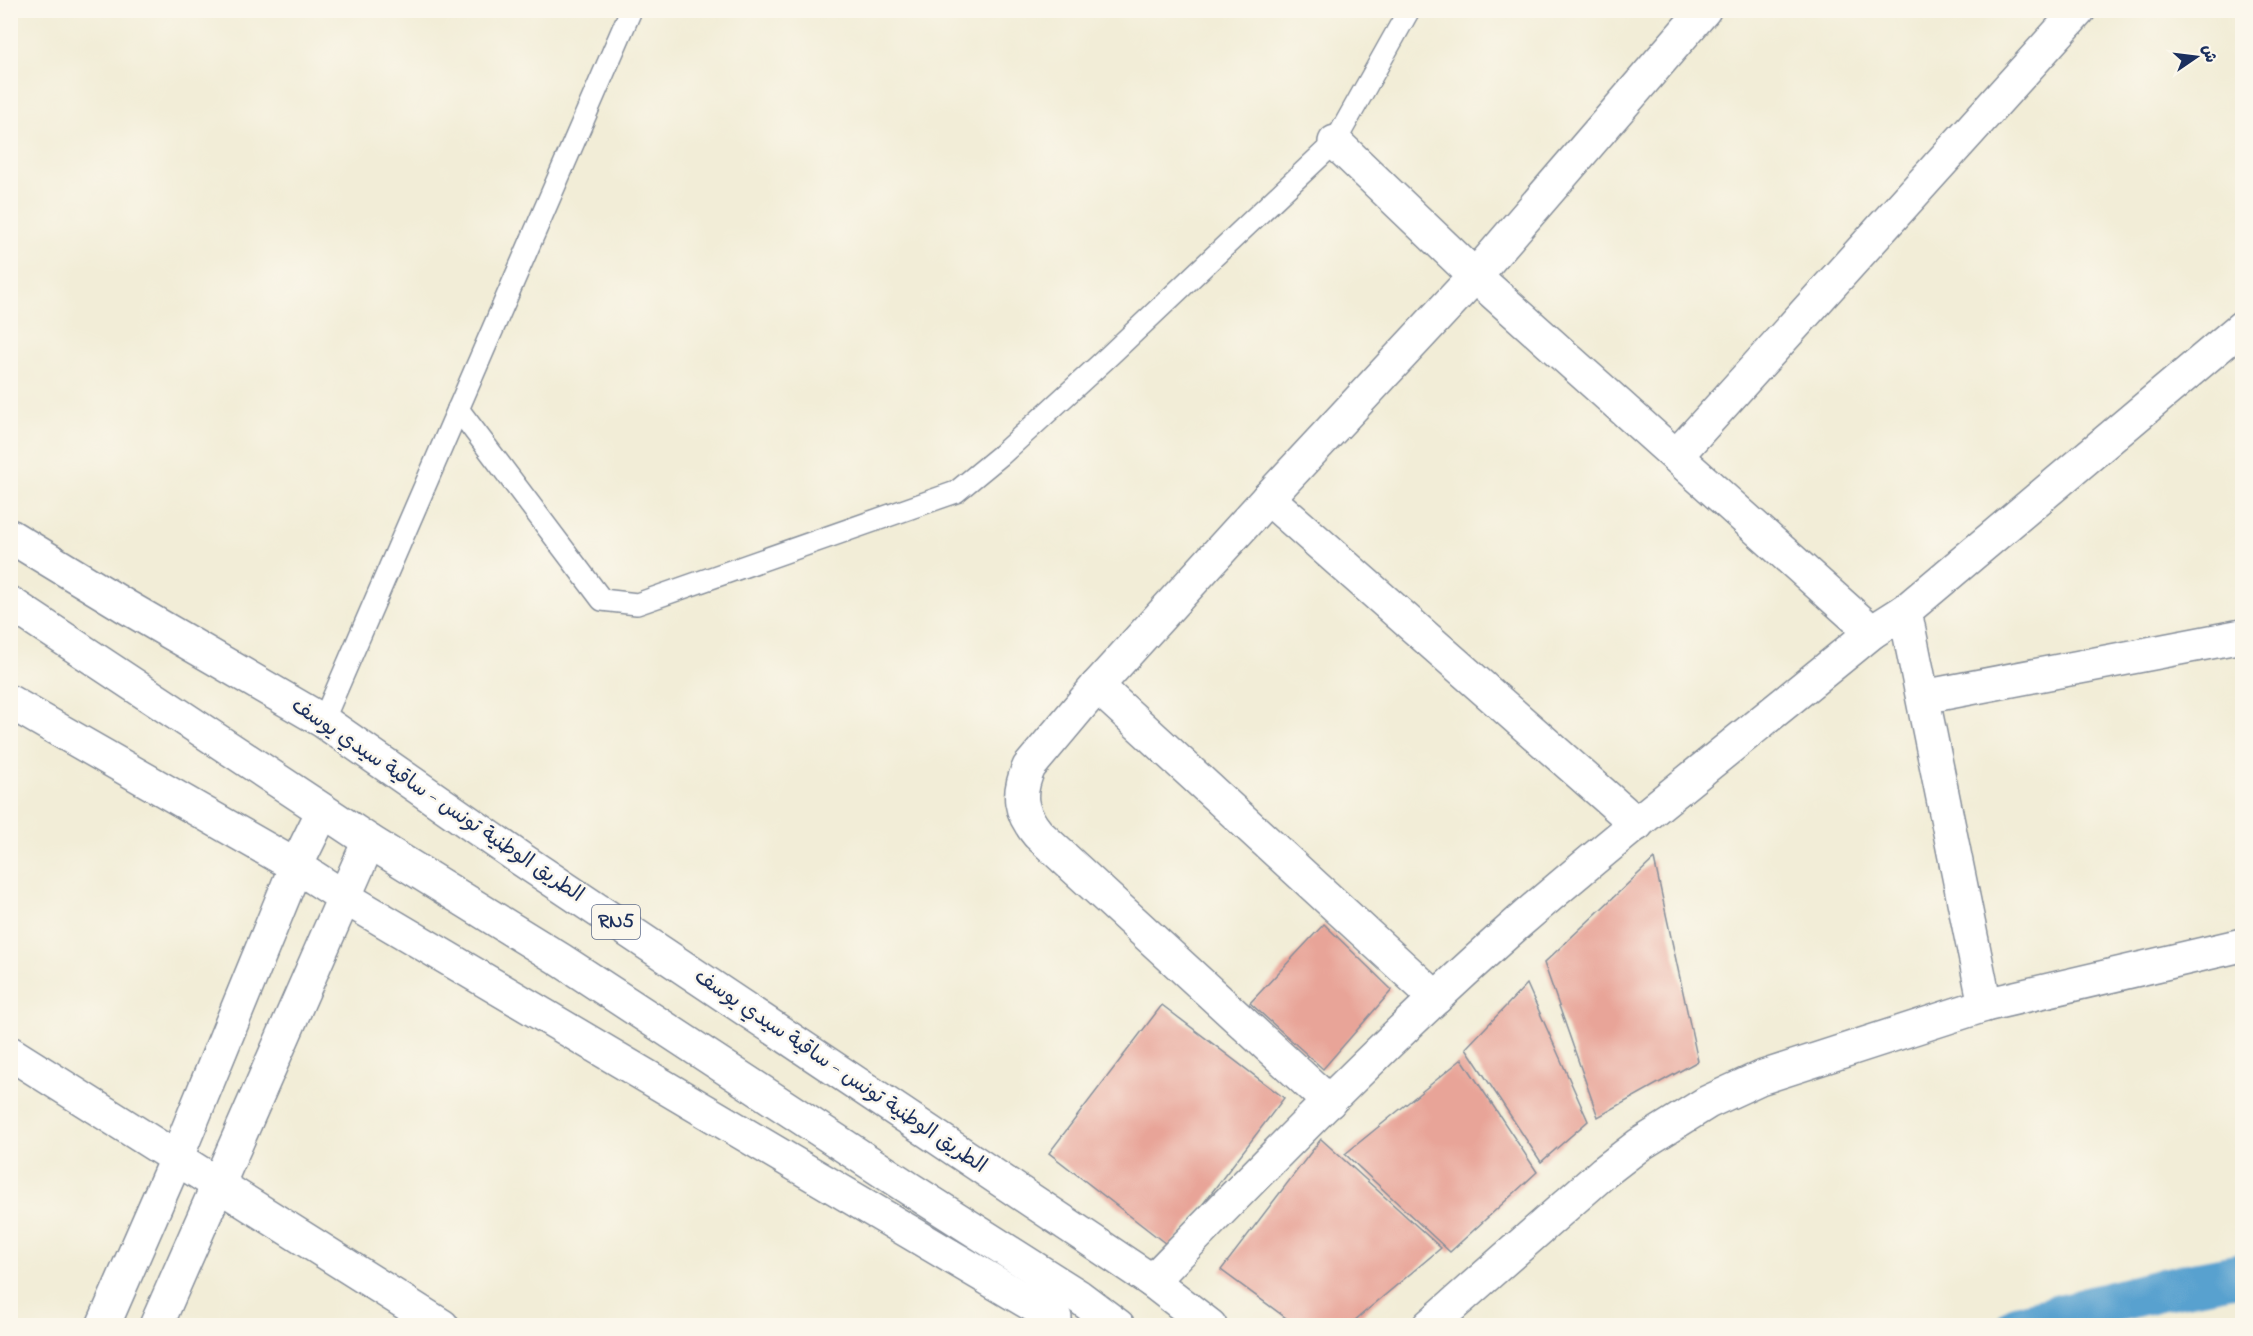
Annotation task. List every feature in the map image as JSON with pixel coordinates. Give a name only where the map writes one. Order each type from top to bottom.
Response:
[{"type":"main road","points":[[1329,1102],[1038,834],[1024,815],[1021,788],[1029,767],[1097,686],[1475,276],[1704,10]]},
{"type":"main road","points":[[1677,455],[2079,10]]},
{"type":"main road","points":[[1335,142],[1475,276],[1872,632]]},
{"type":"main road","points":[[1152,1281],[1329,1102],[1436,998],[1518,924],[1872,632],[1905,611],[2242,327]]},
{"type":"main road","points":[[2206,356],[2242,350]]},
{"type":"main road","points":[[1268,498],[1637,824]]},
{"type":"main road","name":"الطريق الوطنية تونس - ساقية سيدي يوسف","points":[[10,536],[125,606],[323,720],[521,859],[1152,1281],[1210,1326]]},
{"type":"main road","points":[[10,603],[369,841],[561,960],[910,1189],[1061,1313]]},
{"type":"main road","points":[[1905,611],[1985,1005]]},
{"type":"main road","points":[[1923,697],[2242,636]]},
{"type":"main road","points":[[1097,686],[1436,998]]},
{"type":"main road","points":[[10,702],[296,866],[344,897],[1061,1313],[1119,1326]]},
{"type":"main road","points":[[103,1326],[176,1159],[296,866],[323,811]]},
{"type":"main road","points":[[156,1326],[369,841]]},
{"type":"main road","points":[[1429,1326],[1604,1172],[1639,1145],[1708,1101],[1760,1078],[1985,1005],[2242,945]]},
{"type":"main road","points":[[10,1053],[442,1326]]},
{"type":"lane","points":[[323,720],[631,10]]},
{"type":"lane","points":[[458,409],[602,600],[637,604],[956,492],[1001,455],[1110,355],[1335,142],[1409,10]]},
{"type":"path","points":[[2197,1326],[2242,1316]]},
{"type":"building","points":[[1654,859],[1698,1061],[1598,1117],[1544,963]]},
{"type":"building","points":[[1324,924],[1392,990],[1323,1069],[1250,1003]]},
{"type":"building","points":[[1527,984],[1588,1121],[1541,1162],[1466,1048]]},
{"type":"building","points":[[1162,1005],[1284,1098],[1170,1247],[1049,1153]]},
{"type":"building","points":[[1462,1059],[1537,1172],[1450,1252],[1345,1154]]},
{"type":"building","points":[[1321,1139],[1441,1248],[1348,1326],[1297,1326],[1221,1270]]},
{"type":"waterway","points":[[2017,1326],[2163,1289],[2242,1274]]}]
